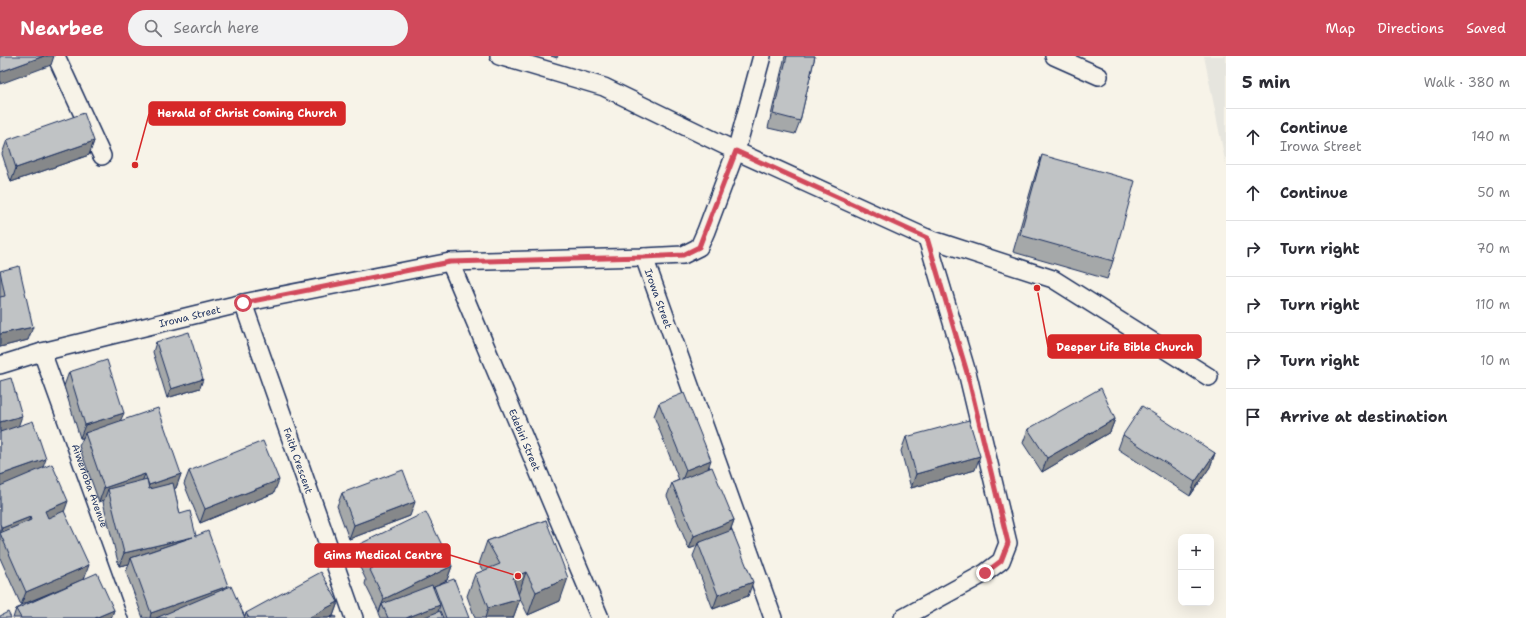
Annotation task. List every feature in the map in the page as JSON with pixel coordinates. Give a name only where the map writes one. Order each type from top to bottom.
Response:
[{"type":"street","points":[[56,56],[102,156]]},
{"type":"street","points":[[499,56],[604,87],[736,151],[927,238],[1053,279],[1209,377]]},
{"type":"street","points":[[644,257],[683,255],[699,247],[736,151],[762,56]]},
{"type":"street","points":[[1054,56],[1100,76]]},
{"type":"street","points":[[903,618],[985,573],[1001,561],[1008,543],[968,376],[927,238]]},
{"type":"street","name":"Irowa Street","points":[[0,364],[42,352],[243,303],[450,262],[644,257],[773,618]]},
{"type":"street","name":"Edebiri Street","points":[[450,262],[600,618]]},
{"type":"street","name":"Faith Crescent","points":[[243,303],[354,618]]},
{"type":"street","name":"Aiwerioba Avenue","points":[[42,352],[138,618]]},
{"type":"shaded area","points":[[1204,56],[1226,56],[1226,165]]},
{"type":"building","points":[[0,56],[44,56],[0,72]]},
{"type":"building","points":[[787,56],[815,56],[800,121],[773,114]]},
{"type":"building","points":[[84,113],[94,141],[16,168],[7,140]]},
{"type":"building","points":[[1042,155],[1135,181],[1113,261],[1020,235]]},
{"type":"building","points":[[19,266],[33,327],[0,334],[0,297],[5,296],[0,271]]},
{"type":"building","points":[[189,332],[203,379],[171,389],[156,342]]},
{"type":"building","points":[[107,360],[124,413],[85,425],[69,372]]},
{"type":"building","points":[[11,378],[22,416],[0,422],[0,381]]},
{"type":"building","points":[[1101,388],[1115,419],[1047,458],[1028,429]]},
{"type":"building","points":[[684,393],[711,460],[686,470],[659,403]]},
{"type":"building","points":[[1142,406],[1215,453],[1195,482],[1123,435]]},
{"type":"building","points":[[158,408],[181,474],[149,485],[145,474],[104,488],[85,433]]},
{"type":"building","points":[[969,420],[980,456],[916,474],[906,437]]},
{"type":"building","points":[[33,421],[46,459],[0,475],[0,432]]},
{"type":"building","points":[[263,441],[279,480],[205,509],[189,471]]},
{"type":"building","points":[[52,464],[68,501],[45,511],[48,518],[64,511],[89,565],[26,592],[0,533],[31,520],[30,517],[2,528],[0,524],[0,486]]},
{"type":"building","points":[[712,467],[734,520],[694,536],[672,483]]},
{"type":"building","points":[[403,470],[415,502],[354,525],[342,493]]},
{"type":"building","points":[[147,479],[149,489],[173,483],[180,514],[190,511],[196,536],[208,531],[228,586],[151,613],[131,558],[193,537],[124,553],[108,489]]},
{"type":"building","points":[[426,512],[452,566],[384,599],[370,570],[373,569],[360,544]]},
{"type":"building","points":[[546,520],[568,578],[536,592],[526,572],[513,578],[520,599],[488,608],[475,574],[500,564],[487,541]]},
{"type":"building","points":[[732,530],[753,582],[718,595],[698,543]]},
{"type":"building","points":[[321,572],[338,602],[308,618],[249,618],[246,613]]},
{"type":"building","points":[[97,573],[114,610],[95,618],[21,618],[16,609]]},
{"type":"building","points":[[454,579],[469,618],[446,618],[434,586]]},
{"type":"building","points":[[432,585],[440,605],[406,618],[388,618],[382,604]]},
{"type":"building","points":[[231,586],[245,618],[156,618]]},
{"type":"building","points":[[440,611],[443,618],[422,618]]},
{"type":"building","points":[[8,612],[11,618],[0,618],[0,616]]},
{"type":"place","name":"Herald of Christ Coming Church","points":[[135,165]]},
{"type":"place","name":"Deeper Life Bible Church","points":[[1037,288]]},
{"type":"place","name":"Gims Medical Centre","points":[[518,576]]},
{"type":"route","points":[[243,303],[450,262],[683,255],[699,247],[736,151],[927,238],[968,376],[1008,543],[1001,561],[985,573]]}]
